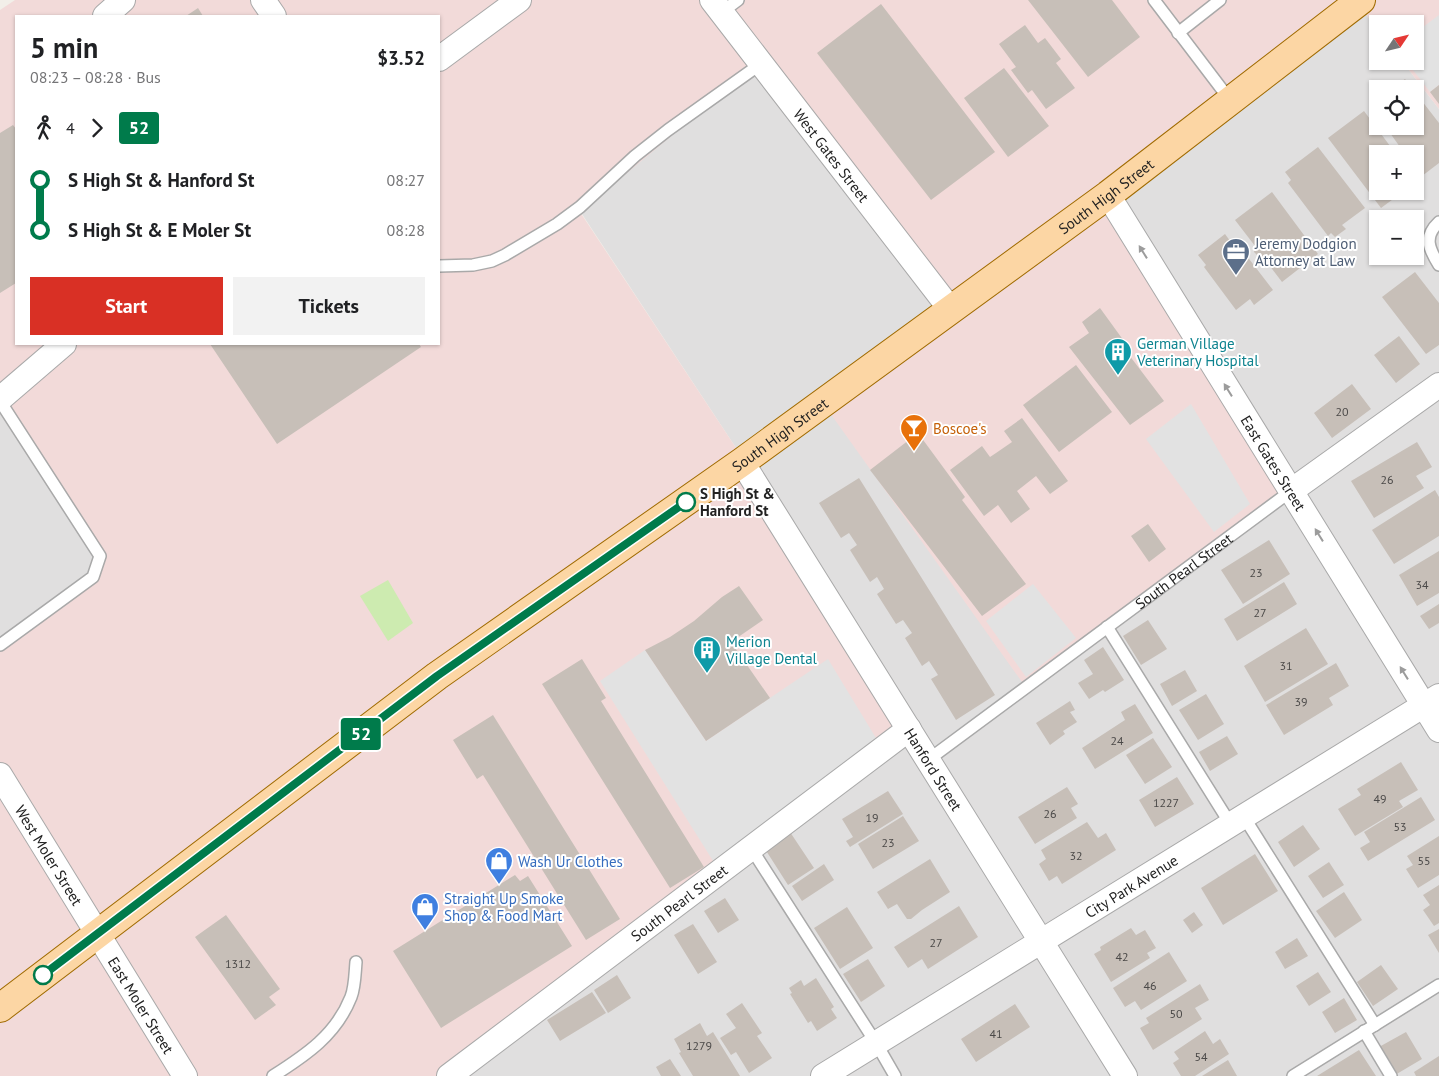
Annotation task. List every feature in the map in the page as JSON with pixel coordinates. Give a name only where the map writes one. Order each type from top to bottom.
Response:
[{"type":"main road","name":"South High Street","points":[[0,1008],[437,676],[742,462],[1108,195],[1231,101],[1351,5]]},
{"type":"street","points":[[106,15],[123,0]]},
{"type":"street","points":[[263,0],[273,15]]},
{"type":"street","points":[[440,58],[519,0]]},
{"type":"street","name":"West Gates Street","points":[[724,4],[762,63],[951,310]]},
{"type":"street","name":"East Gates Street","points":[[1108,195],[1291,491],[1432,701],[1439,730]]},
{"type":"street","points":[[0,400],[63,345]]},
{"type":"street","name":"South Pearl Street","points":[[1291,491],[1439,385]]},
{"type":"street","name":"Hanford Street","points":[[742,462],[1125,1076]]},
{"type":"street","name":"City Park Avenue","points":[[823,1076],[1432,701]]},
{"type":"street","name":"South Pearl Street","points":[[449,1076],[909,729]]},
{"type":"street","name":"West Moler Street","points":[[0,775],[98,934]]},
{"type":"street","name":"East Moler Street","points":[[98,934],[185,1076]]},
{"type":"lane","points":[[1154,0],[1231,101]]},
{"type":"lane","points":[[1178,33],[1220,0]]},
{"type":"lane","points":[[440,266],[474,265],[492,261],[557,224],[580,207],[616,172],[649,145],[762,63]]},
{"type":"lane","points":[[1439,222],[1431,232],[1429,248],[1439,265]]},
{"type":"lane","points":[[0,400],[100,556],[93,577],[0,645]]},
{"type":"lane","name":"South Pearl Street","points":[[928,760],[1291,491]]},
{"type":"lane","points":[[1107,627],[1375,1025]]},
{"type":"lane","points":[[752,848],[895,1076]]},
{"type":"lane","points":[[273,1076],[308,1053],[334,1027],[352,996],[356,962]]},
{"type":"lane","points":[[1293,1076],[1439,985]]},
{"type":"lane","points":[[1364,1031],[1391,1076]]},
{"type":"shaded area","points":[[15,0],[1439,0],[1439,109],[1424,90],[1424,80],[1417,80],[1409,70],[1424,70],[1424,15],[1369,15],[1369,18],[1360,6],[1113,197],[1291,489],[1027,689],[825,406],[953,309],[764,59],[580,212],[746,463],[910,728],[453,1076],[0,1076],[0,639],[103,568],[0,407],[0,10]]},
{"type":"shaded area","points":[[1360,6],[1369,18],[1369,70],[1409,70],[1417,80],[1369,80],[1369,135],[1424,135],[1424,90],[1439,109],[1439,1076],[453,1076],[746,463],[580,211],[764,58],[1113,197]]},
{"type":"shaded area","points":[[1439,15],[1439,85],[1430,92],[1424,84],[1424,80],[1421,80],[1413,70],[1424,70],[1424,26]]},
{"type":"shaded area","points":[[1191,404],[1250,504],[1214,532],[1146,439]]},
{"type":"shaded area","points":[[0,407],[104,568],[0,639]]},
{"type":"shaded area","points":[[1033,584],[1076,638],[1026,677],[986,621]]},
{"type":"shaded area","points":[[645,650],[706,741],[828,659],[876,738],[715,864],[600,681]]},
{"type":"green space","points":[[388,580],[413,623],[388,641],[360,596]]},
{"type":"building","points":[[1028,0],[1112,0],[1140,37],[1088,77]]},
{"type":"building","points":[[881,4],[995,152],[931,200],[817,53]]},
{"type":"building","points":[[198,8],[202,15],[188,15]]},
{"type":"building","points":[[1025,25],[1038,43],[1045,38],[1061,59],[1056,63],[1075,88],[1046,109],[1032,90],[1028,93],[1011,70],[1016,67],[999,44]]},
{"type":"building","points":[[1004,68],[1049,126],[1008,157],[964,98]]},
{"type":"building","points":[[1439,85],[1439,104],[1430,92]]},
{"type":"building","points":[[1424,104],[1439,123],[1439,163],[1424,174],[1424,145],[1399,145],[1391,135],[1424,135]]},
{"type":"building","points":[[1364,111],[1369,118],[1369,135],[1382,135],[1389,145],[1369,145],[1369,192],[1328,138]]},
{"type":"building","points":[[13,125],[15,128],[15,284],[0,293],[0,133]]},
{"type":"building","points":[[1318,147],[1365,208],[1342,225],[1346,229],[1335,237],[1331,233],[1328,236],[1288,183],[1291,180],[1285,172]]},
{"type":"building","points":[[1272,192],[1318,254],[1282,282],[1266,261],[1254,252],[1255,246],[1235,220]]},
{"type":"building","points":[[1375,200],[1392,200],[1381,208]]},
{"type":"building","name":"Jeremy Dodgion Attorney at Law","points":[[1225,234],[1233,245],[1236,242],[1273,290],[1254,305],[1250,299],[1236,310],[1204,267],[1206,265],[1198,255]]},
{"type":"building","points":[[1415,272],[1439,303],[1439,345],[1426,354],[1382,297]]},
{"type":"building","name":"German Village Veterinary Hospital","points":[[1100,308],[1129,348],[1126,351],[1164,401],[1130,425],[1069,347],[1089,333],[1082,322]]},
{"type":"building","points":[[1399,336],[1420,364],[1396,383],[1374,355]]},
{"type":"building","points":[[211,345],[420,345],[421,347],[277,444]]},
{"type":"building","points":[[1076,365],[1112,412],[1059,452],[1023,405]]},
{"type":"building","points":[[1352,384],[1371,409],[1332,438],[1314,413]]},
{"type":"building","points":[[1022,418],[1068,481],[1050,494],[1036,476],[1017,491],[1030,509],[1011,523],[998,505],[984,516],[950,470],[982,446],[990,457],[1012,442],[1004,431]]},
{"type":"building","points":[[918,433],[965,497],[962,500],[1026,584],[982,616],[870,470]]},
{"type":"building","points":[[1417,442],[1432,467],[1416,476],[1424,488],[1374,518],[1351,481]]},
{"type":"building","points":[[859,478],[995,695],[956,720],[931,679],[938,675],[929,661],[922,666],[905,638],[912,633],[903,620],[896,624],[877,594],[884,589],[877,577],[870,582],[850,550],[857,545],[849,533],[841,538],[819,503]]},
{"type":"building","points":[[1435,490],[1439,497],[1439,536],[1394,564],[1372,530]]},
{"type":"building","points":[[1148,524],[1166,549],[1149,562],[1131,536]]},
{"type":"building","points":[[1269,540],[1290,574],[1243,604],[1221,570]]},
{"type":"building","points":[[1439,551],[1439,593],[1417,606],[1399,575]]},
{"type":"building","points":[[1284,582],[1297,604],[1237,641],[1224,619]]},
{"type":"building","name":"Merion Village Dental","points":[[739,586],[763,620],[731,642],[770,698],[706,741],[645,650],[670,637],[694,621],[722,597]]},
{"type":"building","points":[[1439,604],[1439,623],[1429,629],[1420,616]]},
{"type":"building","points":[[1148,620],[1167,649],[1141,665],[1123,636]]},
{"type":"building","points":[[1306,628],[1328,664],[1265,702],[1244,666]]},
{"type":"building","points":[[1103,647],[1124,680],[1089,699],[1078,683],[1093,674],[1084,660]]},
{"type":"building","points":[[582,659],[606,698],[601,701],[704,867],[670,888],[542,684]]},
{"type":"building","points":[[1336,663],[1349,686],[1329,698],[1333,705],[1284,735],[1266,705]]},
{"type":"building","points":[[1185,670],[1197,691],[1172,706],[1160,684]]},
{"type":"building","points":[[1206,694],[1224,724],[1198,740],[1179,710]]},
{"type":"building","points":[[1070,701],[1075,710],[1070,712],[1077,722],[1063,731],[1065,734],[1050,745],[1036,723]]},
{"type":"building","points":[[1135,704],[1153,733],[1095,769],[1082,748],[1125,720],[1121,712]]},
{"type":"building","points":[[493,715],[620,919],[586,940],[483,775],[477,779],[453,740]]},
{"type":"building","points":[[1227,736],[1238,754],[1210,771],[1199,752]]},
{"type":"building","points":[[1153,738],[1172,767],[1145,784],[1126,755]]},
{"type":"building","points":[[1401,762],[1418,790],[1399,801],[1403,807],[1355,836],[1338,809],[1361,795],[1357,789]]},
{"type":"building","points":[[1177,777],[1194,804],[1155,827],[1139,800]]},
{"type":"building","points":[[1067,787],[1078,804],[1071,808],[1077,818],[1035,844],[1018,817]]},
{"type":"building","points":[[888,791],[903,814],[850,847],[846,841],[853,837],[842,819]]},
{"type":"building","points":[[1421,797],[1435,820],[1368,861],[1360,848],[1370,842],[1364,832]]},
{"type":"building","points":[[903,816],[919,841],[873,869],[858,844]]},
{"type":"building","points":[[1087,822],[1098,838],[1106,833],[1116,850],[1062,884],[1057,876],[1049,881],[1039,864],[1046,859],[1041,850]]},
{"type":"building","points":[[1303,825],[1320,849],[1294,867],[1278,842]]},
{"type":"building","points":[[790,832],[814,868],[788,885],[765,849]]},
{"type":"building","points":[[1439,836],[1439,875],[1418,888],[1406,869],[1413,865],[1407,856]]},
{"type":"building","points":[[1255,854],[1278,891],[1223,925],[1201,888]]},
{"type":"building","points":[[930,859],[950,892],[911,919],[907,919],[897,904],[888,909],[877,892]]},
{"type":"building","points":[[1329,862],[1344,885],[1323,898],[1308,876]]},
{"type":"building","points":[[824,864],[834,880],[802,901],[792,886]]},
{"type":"building","points":[[515,875],[520,881],[528,876],[572,946],[441,1028],[393,951]]},
{"type":"building","points":[[1439,885],[1439,923],[1434,926],[1423,910],[1430,905],[1423,895]]},
{"type":"building","points":[[1344,892],[1362,920],[1335,938],[1316,911]]},
{"type":"building","points":[[725,898],[739,920],[718,933],[704,911]]},
{"type":"building","points":[[959,906],[978,937],[928,969],[922,959],[908,968],[894,947]]},
{"type":"building","points":[[847,907],[873,948],[840,969],[814,928]]},
{"type":"building","points":[[1194,912],[1203,925],[1192,933],[1183,920]]},
{"type":"building","points":[[226,915],[280,989],[269,997],[276,1005],[255,1020],[195,937]]},
{"type":"building","points":[[693,924],[717,962],[698,974],[674,935]]},
{"type":"building","points":[[1131,928],[1136,935],[1145,930],[1156,948],[1147,953],[1150,958],[1111,982],[1094,954],[1101,950],[1100,947]]},
{"type":"building","points":[[1439,929],[1439,953],[1428,935]]},
{"type":"building","points":[[1297,938],[1308,956],[1285,969],[1275,952]]},
{"type":"building","points":[[1169,952],[1187,981],[1141,1010],[1135,1001],[1125,1007],[1113,988]]},
{"type":"building","points":[[868,959],[885,986],[861,1002],[843,974]]},
{"type":"building","points":[[1381,965],[1398,989],[1373,1006],[1357,982]]},
{"type":"building","points":[[1318,972],[1331,992],[1309,1006],[1296,986]]},
{"type":"building","points":[[617,975],[631,998],[608,1013],[594,990]]},
{"type":"building","points":[[816,978],[834,1007],[831,1009],[837,1018],[817,1031],[811,1021],[808,1023],[790,994],[792,993],[789,988],[801,980],[804,986]]},
{"type":"building","points":[[1200,984],[1209,1000],[1195,1008],[1202,1019],[1153,1050],[1140,1028],[1149,1023],[1146,1018]]},
{"type":"building","points":[[592,992],[606,1013],[560,1041],[547,1020]]},
{"type":"building","points":[[1344,998],[1357,1020],[1335,1033],[1322,1012]]},
{"type":"building","points":[[742,1003],[762,1033],[757,1036],[772,1058],[749,1073],[736,1052],[731,1055],[720,1038],[736,1028],[726,1014]]},
{"type":"building","points":[[1015,1004],[1030,1027],[976,1062],[961,1039]]},
{"type":"building","points":[[700,1023],[707,1036],[713,1032],[740,1076],[693,1076],[679,1053],[681,1052],[674,1039]]},
{"type":"building","points":[[1205,1031],[1213,1044],[1220,1039],[1229,1054],[1195,1076],[1181,1076],[1173,1063],[1179,1059],[1174,1052]]},
{"type":"building","points":[[1406,1032],[1422,1059],[1395,1075],[1379,1047]]},
{"type":"building","points":[[1359,1050],[1376,1076],[1317,1076]]},
{"type":"building","points":[[1439,1056],[1439,1076],[1416,1076],[1414,1072]]},
{"type":"building","points":[[670,1059],[681,1076],[661,1076],[656,1067]]},
{"type":"building","points":[[1228,1060],[1237,1076],[1202,1076]]},
{"type":"bus line","name":"52","points":[[43,975],[437,676],[586,570],[686,502]]},
{"type":"place","name":"Jeremy Dodgion Attorney at Law","points":[[1236,276]]},
{"type":"place","name":"German Village Veterinary Hospital","points":[[1118,376]]},
{"type":"place","name":"Boscoe's","points":[[914,452]]},
{"type":"place","name":"S High St & Hanford St","points":[[686,502]]},
{"type":"place","name":"Merion Village Dental","points":[[707,674]]},
{"type":"place","name":"Wash Ur Clothes","points":[[499,885]]},
{"type":"place","name":"Straight Up Smoke Shop & Food Mart","points":[[425,931]]}]
